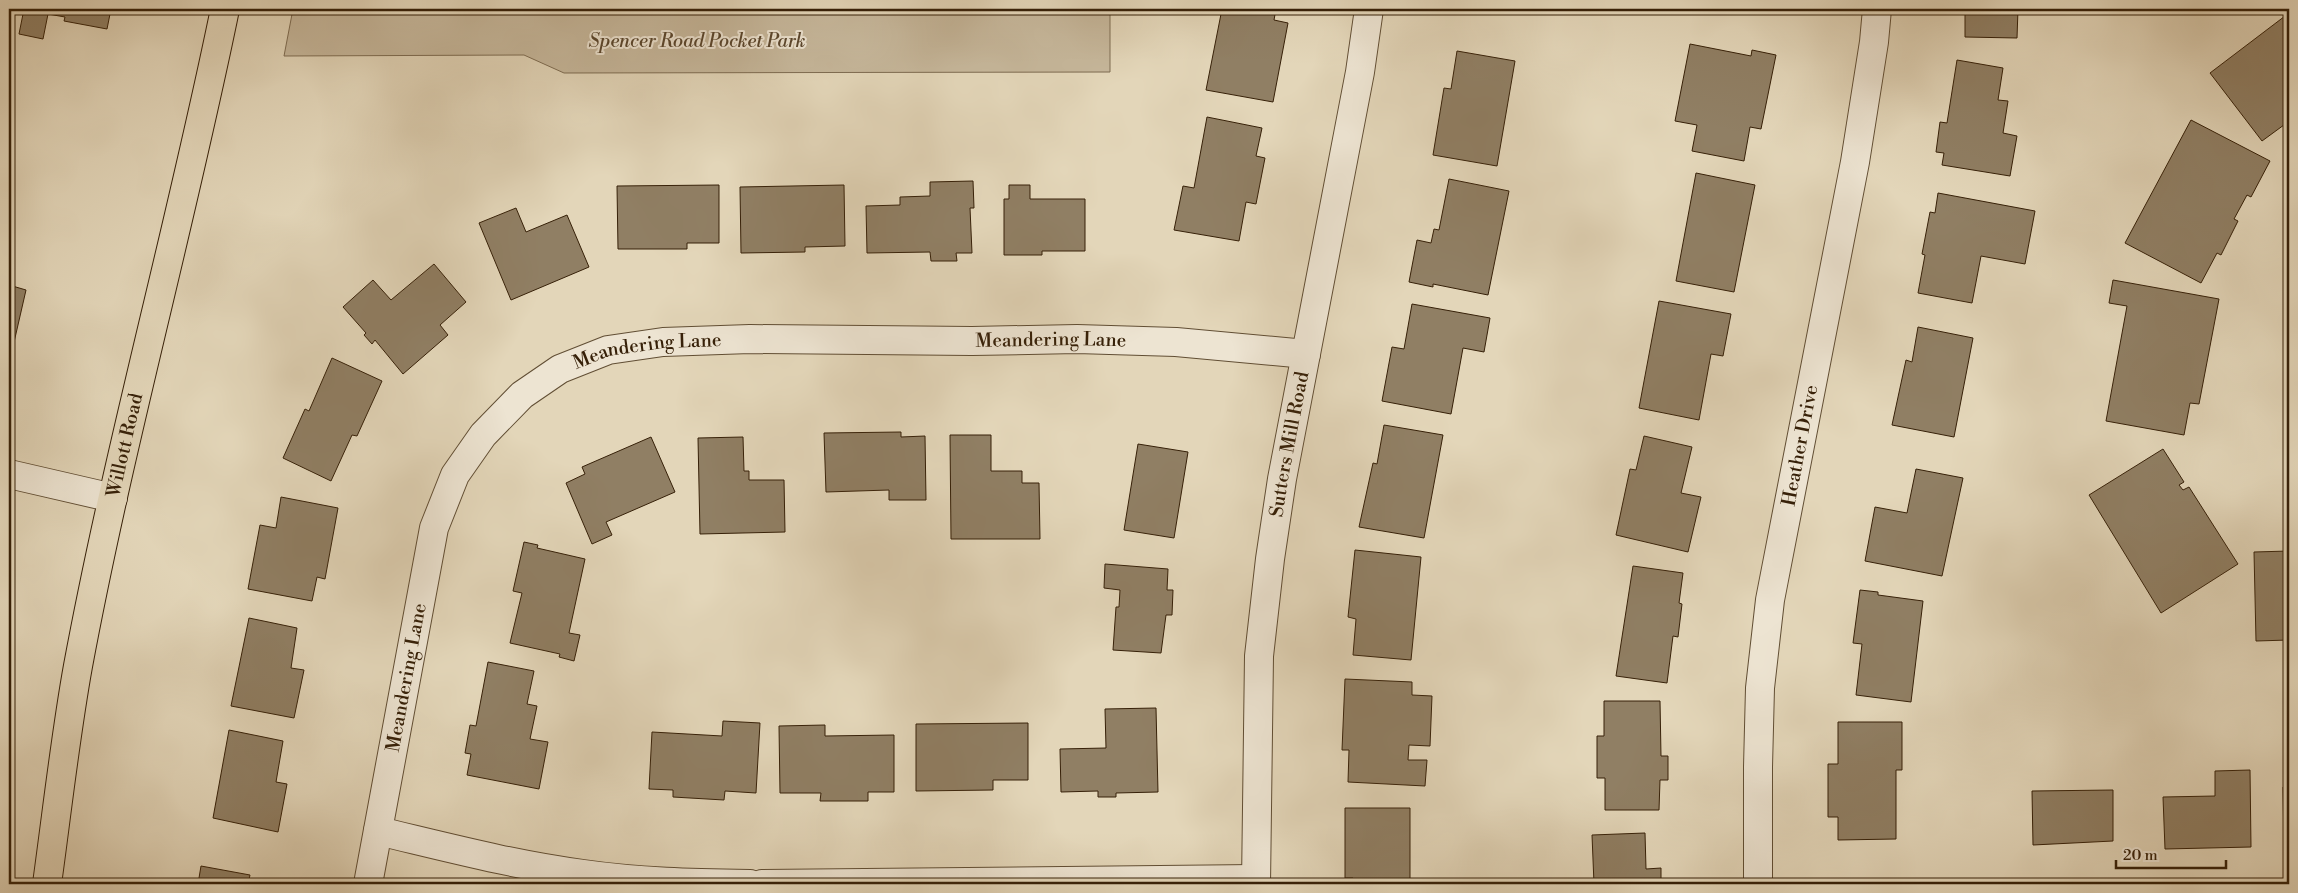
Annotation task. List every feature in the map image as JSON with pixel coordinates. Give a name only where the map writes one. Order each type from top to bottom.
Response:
[{"type":"main road","name":"Willott Road","points":[[47,884],[78,668],[113,498],[196,150],[224,9]]},
{"type":"street","name":"Sutters Mill Road","points":[[1256,882],[1259,656],[1280,488],[1360,72],[1369,9]]},
{"type":"street","name":"Heather Drive","points":[[1758,884],[1760,688],[1770,600],[1855,162],[1874,42],[1877,9]]},
{"type":"street","name":"Meandering Lane","points":[[368,884],[434,528],[455,475],[483,435],[522,396],[560,369],[608,350],[663,342],[750,339],[972,341],[1077,339],[1176,342],[1306,354]]},
{"type":"street","points":[[9,474],[113,498]]},
{"type":"street","points":[[378,831],[497,859],[583,874],[654,881],[750,884]]},
{"type":"street","points":[[762,884],[1256,882]]},
{"type":"green space","name":"Spencer Road Pocket Park","points":[[293,9],[1110,9],[1110,72],[564,73],[524,55],[284,56]]},
{"type":"building","points":[[24,9],[111,9],[107,29],[64,21],[65,17],[48,14],[43,39],[19,34]]},
{"type":"building","points":[[1222,9],[1276,9],[1274,20],[1288,23],[1273,102],[1206,90]]},
{"type":"building","points":[[1965,9],[2018,9],[2017,38],[1965,37]]},
{"type":"building","points":[[2289,13],[2289,124],[2288,122],[2262,141],[2210,73]]},
{"type":"building","points":[[1690,44],[1751,56],[1752,50],[1776,55],[1761,129],[1750,127],[1744,161],[1692,151],[1697,125],[1675,121]]},
{"type":"building","points":[[1457,51],[1515,61],[1497,166],[1433,155],[1444,88],[1451,89]]},
{"type":"building","points":[[1957,60],[2003,68],[1998,100],[2008,101],[2003,133],[2017,136],[2010,176],[1942,165],[1944,153],[1936,152],[1940,122],[1947,123]]},
{"type":"building","points":[[1207,117],[1262,128],[1256,156],[1265,158],[1256,204],[1246,202],[1239,241],[1174,230],[1183,186],[1194,188]]},
{"type":"building","points":[[2191,120],[2270,161],[2251,197],[2247,195],[2234,219],[2238,221],[2221,255],[2217,253],[2201,283],[2125,243]]},
{"type":"building","points":[[1696,173],[1755,185],[1734,292],[1676,281]]},
{"type":"building","points":[[1449,179],[1509,191],[1488,295],[1433,284],[1433,287],[1409,282],[1417,240],[1431,243],[1434,229],[1439,230]]},
{"type":"building","points":[[973,181],[974,208],[970,208],[972,253],[956,253],[957,261],[931,261],[930,252],[867,253],[866,206],[900,205],[900,197],[930,196],[930,182]]},
{"type":"building","points":[[719,185],[719,243],[687,243],[687,249],[618,249],[617,186]]},
{"type":"building","points":[[844,185],[845,246],[805,247],[805,252],[741,253],[740,187]]},
{"type":"building","points":[[1009,185],[1030,185],[1030,199],[1085,199],[1085,251],[1042,251],[1042,255],[1004,255],[1004,199],[1009,199]]},
{"type":"building","points":[[1938,193],[2035,211],[2025,264],[1981,256],[1972,303],[1918,293],[1925,255],[1922,254],[1930,212],[1935,213]]},
{"type":"building","points":[[516,208],[526,232],[567,215],[589,267],[511,300],[479,223]]},
{"type":"building","points":[[434,264],[466,302],[440,325],[448,335],[403,374],[375,340],[372,344],[364,335],[366,333],[343,307],[373,280],[391,300]]},
{"type":"building","points":[[2113,280],[2219,299],[2199,404],[2190,403],[2184,435],[2106,421],[2127,306],[2109,303]]},
{"type":"building","points":[[9,285],[26,290],[12,351],[9,350]]},
{"type":"building","points":[[1659,301],[1731,314],[1723,356],[1711,354],[1699,420],[1639,408]]},
{"type":"building","points":[[1412,304],[1490,318],[1484,352],[1463,348],[1451,414],[1382,401],[1392,347],[1404,349]]},
{"type":"building","points":[[1918,327],[1973,338],[1954,437],[1892,425],[1906,360],[1912,362]]},
{"type":"building","points":[[332,358],[382,381],[357,436],[352,435],[331,481],[283,458],[305,409],[309,411]]},
{"type":"building","points":[[1384,425],[1443,435],[1424,538],[1359,527],[1373,463],[1377,464]]},
{"type":"building","points":[[901,432],[901,437],[925,436],[926,500],[889,500],[889,490],[826,492],[824,433]]},
{"type":"building","points":[[950,435],[991,435],[991,471],[1022,471],[1022,483],[1039,483],[1040,539],[951,539]]},
{"type":"building","points":[[1644,436],[1692,447],[1681,493],[1701,497],[1688,552],[1616,535],[1630,469],[1636,470]]},
{"type":"building","points":[[651,437],[675,492],[606,522],[612,535],[592,544],[566,483],[585,474],[582,467]]},
{"type":"building","points":[[743,437],[744,471],[749,471],[749,480],[784,480],[785,532],[700,534],[698,438]]},
{"type":"building","points":[[1138,444],[1188,452],[1174,538],[1124,530]]},
{"type":"building","points":[[2163,449],[2184,482],[2179,485],[2183,490],[2189,487],[2238,564],[2161,613],[2089,495]]},
{"type":"building","points":[[1916,469],[1963,478],[1942,576],[1865,561],[1875,507],[1907,513]]},
{"type":"building","points":[[281,497],[338,508],[325,579],[317,577],[312,601],[248,589],[260,525],[276,528]]},
{"type":"building","points":[[524,542],[538,545],[537,548],[585,559],[569,633],[580,635],[574,661],[559,657],[560,654],[510,643],[522,593],[513,591]]},
{"type":"building","points":[[1355,550],[1421,557],[1411,660],[1353,655],[1356,619],[1348,617]]},
{"type":"building","points":[[2289,551],[2289,640],[2256,641],[2254,552]]},
{"type":"building","points":[[1105,564],[1168,569],[1167,590],[1173,590],[1172,615],[1166,615],[1161,653],[1113,650],[1116,607],[1119,607],[1120,590],[1104,588]]},
{"type":"building","points":[[1633,566],[1683,573],[1679,603],[1682,604],[1678,637],[1673,636],[1667,683],[1616,676]]},
{"type":"building","points":[[1860,590],[1878,592],[1878,595],[1923,601],[1911,702],[1856,695],[1862,644],[1853,643]]},
{"type":"building","points":[[249,618],[297,628],[291,668],[304,670],[294,718],[231,706]]},
{"type":"building","points":[[488,662],[534,671],[527,704],[537,706],[530,739],[548,742],[539,789],[467,775],[471,754],[465,753],[470,725],[476,726]]},
{"type":"building","points":[[1345,679],[1412,682],[1412,695],[1432,696],[1430,746],[1409,745],[1408,760],[1427,760],[1425,786],[1348,782],[1349,750],[1342,750]]},
{"type":"building","points":[[1604,701],[1660,701],[1661,756],[1668,756],[1668,780],[1660,780],[1659,810],[1605,810],[1605,778],[1597,778],[1597,736],[1604,736]]},
{"type":"building","points":[[1156,708],[1158,792],[1116,793],[1116,797],[1098,797],[1098,791],[1061,792],[1060,749],[1106,748],[1105,709]]},
{"type":"building","points":[[723,721],[760,723],[756,793],[725,791],[724,800],[673,797],[673,790],[649,789],[652,732],[722,736]]},
{"type":"building","points":[[1838,722],[1902,722],[1902,770],[1896,770],[1896,839],[1838,840],[1838,817],[1828,817],[1828,764],[1838,764]]},
{"type":"building","points":[[1028,723],[1028,780],[993,780],[993,790],[916,791],[916,724]]},
{"type":"building","points":[[825,725],[825,736],[894,735],[894,792],[868,792],[868,801],[820,801],[821,793],[780,793],[779,726]]},
{"type":"building","points":[[229,730],[283,741],[276,782],[287,784],[278,832],[213,818]]},
{"type":"building","points":[[2250,770],[2251,847],[2165,849],[2163,797],[2215,796],[2215,771]]},
{"type":"building","points":[[2283,787],[2289,787],[2289,846],[2284,846]]},
{"type":"building","points":[[2113,790],[2113,841],[2033,845],[2032,791]]},
{"type":"building","points":[[1345,808],[1410,808],[1410,884],[1353,884],[1353,878],[1345,878]]},
{"type":"building","points":[[1645,833],[1646,869],[1661,868],[1661,884],[1594,884],[1592,835]]},
{"type":"building","points":[[201,866],[250,875],[248,884],[198,884]]}]
